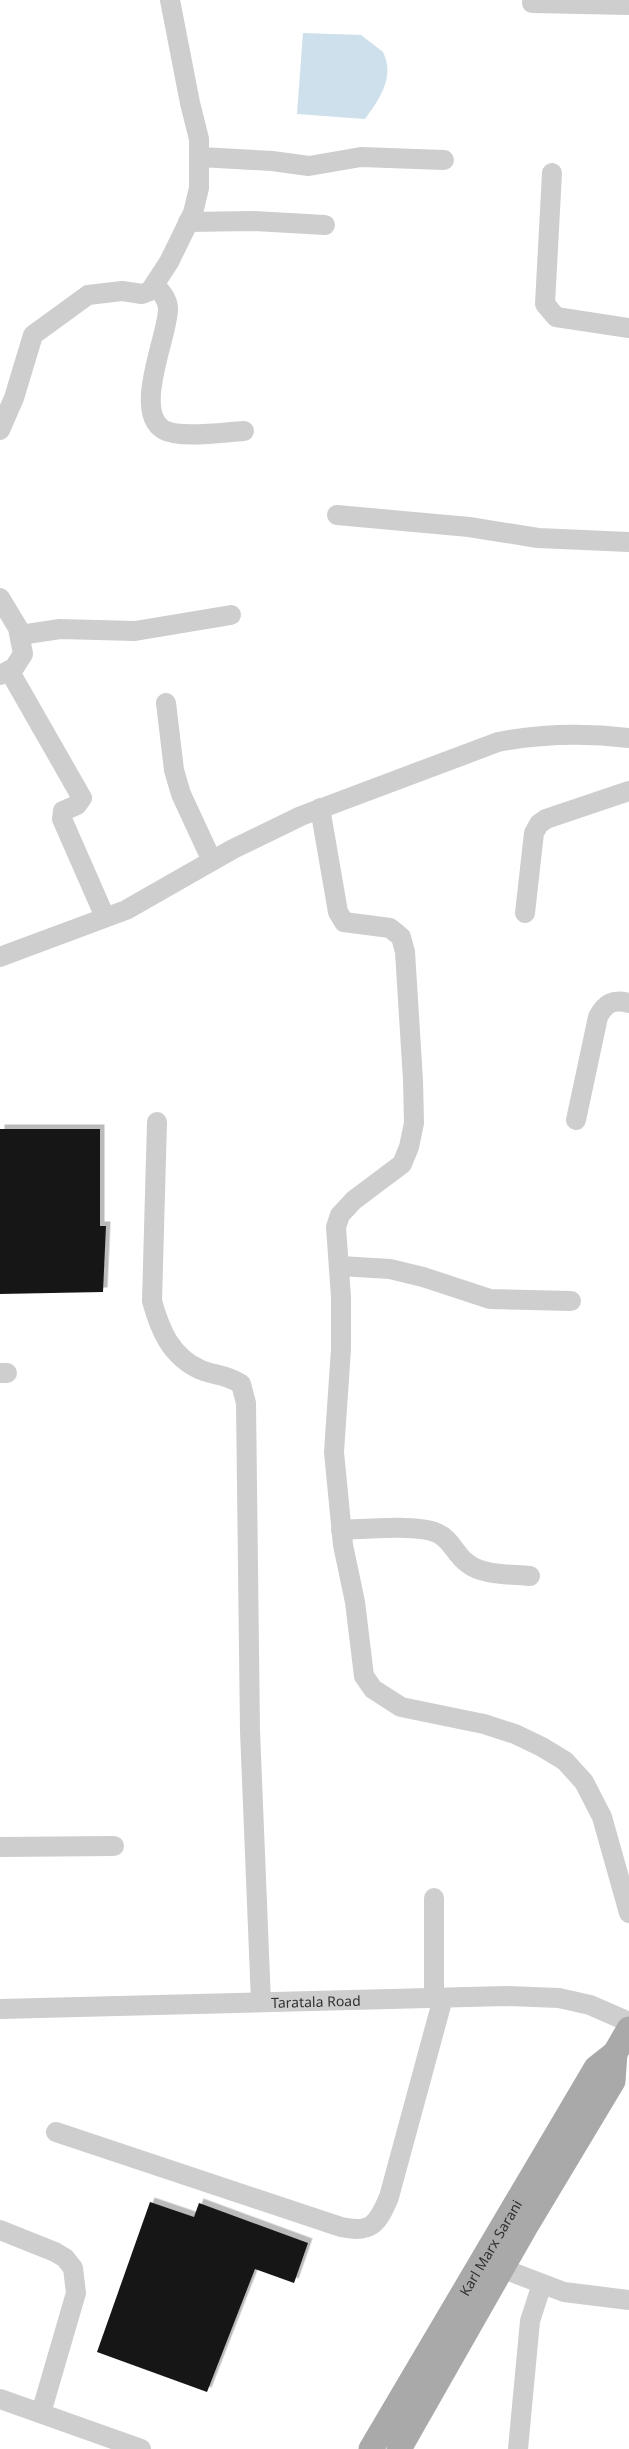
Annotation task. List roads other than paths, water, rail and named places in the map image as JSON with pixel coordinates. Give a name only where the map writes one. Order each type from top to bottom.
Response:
[{"type":"main road","name":"Karl Marx Sarani","points":[[371,2449],[596,2068],[615,2053],[629,2029]]},
{"type":"main road","name":"Karl Marx Sarani","points":[[399,2449],[501,2268],[613,2081],[615,2053]]},
{"type":"street","points":[[0,430],[14,398],[33,335],[88,295],[122,292],[142,294],[156,286],[188,222],[199,188],[200,139],[190,103],[170,0]]},
{"type":"street","points":[[532,3],[629,5]]},
{"type":"street","points":[[200,157],[272,160],[309,166],[362,157],[444,160]]},
{"type":"street","points":[[552,174],[545,304],[556,317],[629,328]]},
{"type":"street","points":[[188,222],[325,225]]},
{"type":"street","points":[[156,286],[165,296],[169,307],[154,370],[151,398],[156,423],[164,430],[176,433],[244,431]]},
{"type":"street","points":[[337,515],[469,527],[538,538],[629,542]]},
{"type":"street","points":[[0,598],[12,616],[20,635],[23,654],[20,662],[5,673],[82,798],[77,805],[63,811],[62,819],[105,918]]},
{"type":"street","points":[[20,635],[60,629],[135,631],[231,615]]},
{"type":"street","points":[[166,703],[176,778],[181,794],[212,861]]},
{"type":"street","points":[[0,957],[126,910],[233,849],[320,808],[498,742],[522,738],[557,736],[629,738]]},
{"type":"street","points":[[525,913],[534,833],[539,824],[546,819],[629,791]]},
{"type":"street","points":[[320,808],[338,912],[344,922],[351,925],[390,928],[401,937],[413,1070],[414,1123],[409,1147],[402,1164],[354,1200],[340,1215],[336,1226],[340,1266],[341,1349],[334,1452],[341,1530],[355,1602],[364,1676],[373,1688],[401,1707],[484,1724],[515,1734],[565,1761],[584,1782],[602,1817],[629,1913]]},
{"type":"street","points":[[576,1120],[598,1017],[603,1006],[610,1002],[629,1003]]},
{"type":"street","points":[[157,1122],[152,1301],[157,1321],[168,1343],[183,1359],[202,1370],[228,1376],[241,1384],[246,1403],[250,1731],[261,2002]]},
{"type":"street","points":[[340,1266],[390,1269],[423,1277],[490,1299],[571,1301]]},
{"type":"street","points":[[341,1530],[429,1530],[439,1533],[449,1541],[466,1563],[477,1569],[530,1576]]},
{"type":"street","points":[[0,1847],[114,1846]]},
{"type":"street","points":[[56,2132],[342,2227],[355,2230],[366,2229],[375,2223],[389,2196],[438,1998],[434,1898]]},
{"type":"street","name":"Taratala Road","points":[[0,2009],[506,1996],[559,1998],[590,2005],[629,2022]]},
{"type":"street","points":[[0,2230],[55,2252],[65,2258],[74,2274],[76,2293],[41,2414]]},
{"type":"street","points":[[501,2268],[564,2292],[629,2300]]},
{"type":"street","points":[[518,2449],[530,2321],[542,2284]]},
{"type":"street","points":[[0,2399],[140,2449]]},
{"type":"water","points":[[303,33],[361,35],[383,52],[386,61],[387,79],[376,103],[365,119],[297,114]]}]
